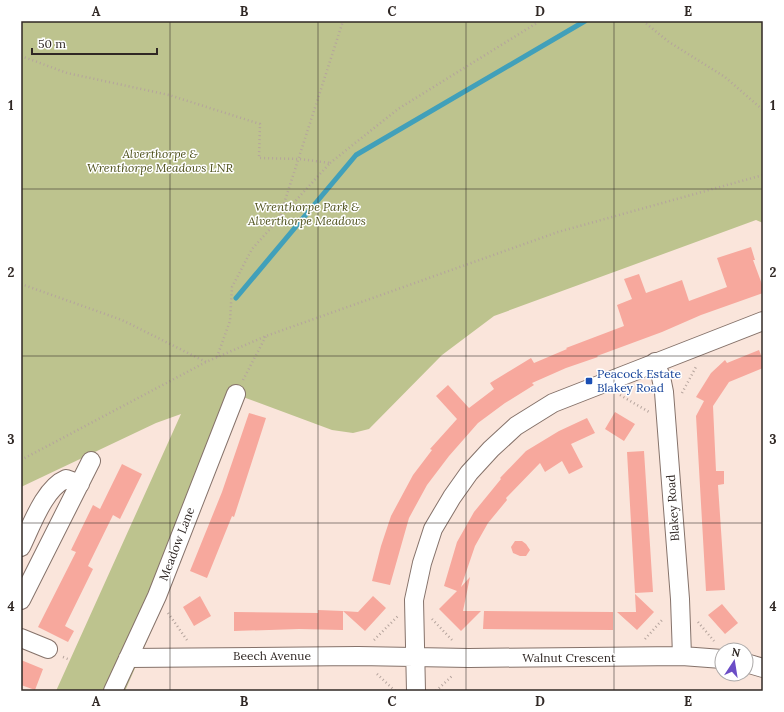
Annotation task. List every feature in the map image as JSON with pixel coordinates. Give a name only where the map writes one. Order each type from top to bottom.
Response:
[{"type":"street","points":[[416,691],[414,600],[422,563],[433,529],[452,497],[469,473],[490,449],[516,426],[553,403],[763,321]]},
{"type":"street","name":"Blakey Road","points":[[655,362],[661,377],[664,392],[679,592],[682,656]]},
{"type":"street","name":"Meadow Lane","points":[[113,691],[157,596],[236,394]]},
{"type":"street","points":[[21,600],[91,461]]},
{"type":"street","points":[[23,539],[43,502],[60,482],[66,479],[71,479],[80,484]]},
{"type":"street","points":[[21,638],[48,650]]},
{"type":"street","name":"Beech Avenue","points":[[128,658],[198,656],[416,657]]},
{"type":"street","name":"Walnut Crescent","points":[[416,657],[682,656],[714,658]]},
{"type":"path","points":[[279,219],[300,159],[343,21]]},
{"type":"path","points":[[216,358],[230,321],[232,287],[252,248],[330,163],[398,109],[540,21]]},
{"type":"path","points":[[643,21],[669,42],[725,77],[763,110]]},
{"type":"path","points":[[21,56],[68,72],[169,95],[260,124],[259,158],[300,159],[330,163]]},
{"type":"path","points":[[21,460],[206,362],[266,336],[558,232],[763,175]]},
{"type":"path","points":[[21,284],[122,320],[206,362]]},
{"type":"path","points":[[236,394],[266,336]]},
{"type":"path","points":[[157,596],[198,656]]},
{"type":"green space","name":"Wrenthorpe Park & Alverthorpe Meadows","points":[[21,21],[763,21],[763,223],[756,220],[494,316],[442,355],[369,429],[353,433],[332,430],[243,397],[168,593],[125,691],[56,691],[181,414],[156,423],[21,487]]},
{"type":"building","points":[[751,247],[755,260],[753,260],[763,287],[763,293],[701,315],[662,332],[566,368],[532,383],[534,385],[505,403],[478,423],[449,456],[427,485],[409,518],[390,585],[372,581],[391,516],[413,475],[432,450],[430,449],[457,419],[436,396],[448,385],[469,408],[494,389],[490,383],[531,358],[534,363],[567,349],[566,348],[624,326],[617,305],[632,299],[624,279],[639,274],[646,293],[682,280],[689,301],[727,287],[717,258]]},
{"type":"building","points":[[759,350],[763,360],[763,368],[729,382],[713,406],[716,471],[724,471],[724,484],[718,485],[725,590],[706,591],[696,416],[704,401],[696,397],[711,373],[725,360],[727,363]]},
{"type":"building","points":[[615,412],[635,424],[624,441],[605,429]]},
{"type":"building","points":[[249,413],[266,418],[234,517],[232,516],[207,578],[190,571],[222,492]]},
{"type":"building","points":[[587,418],[595,433],[571,444],[583,467],[569,474],[562,461],[545,472],[540,463],[506,498],[507,500],[488,523],[475,546],[461,587],[470,577],[463,611],[481,611],[461,631],[439,609],[457,591],[444,586],[457,542],[474,512],[501,479],[500,478],[526,451],[559,431]]},
{"type":"building","points":[[644,451],[653,592],[635,593],[627,452]]},
{"type":"building","points":[[122,464],[142,474],[120,519],[113,515],[88,566],[93,569],[65,626],[74,631],[68,642],[38,627],[76,552],[71,550],[93,505],[100,509]]},
{"type":"building","points":[[515,541],[522,541],[526,544],[530,550],[526,556],[520,556],[513,553],[511,547]]},
{"type":"building","points":[[635,594],[654,612],[637,630],[617,612],[636,612]]},
{"type":"building","points":[[200,596],[211,616],[194,626],[183,607]]},
{"type":"building","points":[[373,596],[386,608],[365,631],[343,611],[358,612]]},
{"type":"building","points":[[722,604],[738,623],[725,634],[708,615]]},
{"type":"building","points":[[318,610],[343,611],[343,630],[299,629],[234,631],[234,612],[318,613]]},
{"type":"building","points":[[484,611],[613,612],[613,630],[483,629]]},
{"type":"building","points":[[21,660],[43,669],[35,690],[21,685]]},
{"type":"waterway","points":[[236,298],[356,155],[585,21]]},
{"type":"place","name":"Peacock Estate Blakey Road","points":[[589,381]]},
{"type":"park label","name":"Alverthorpe & Wrenthorpe Meadows LNR","points":[[160,161]]}]
